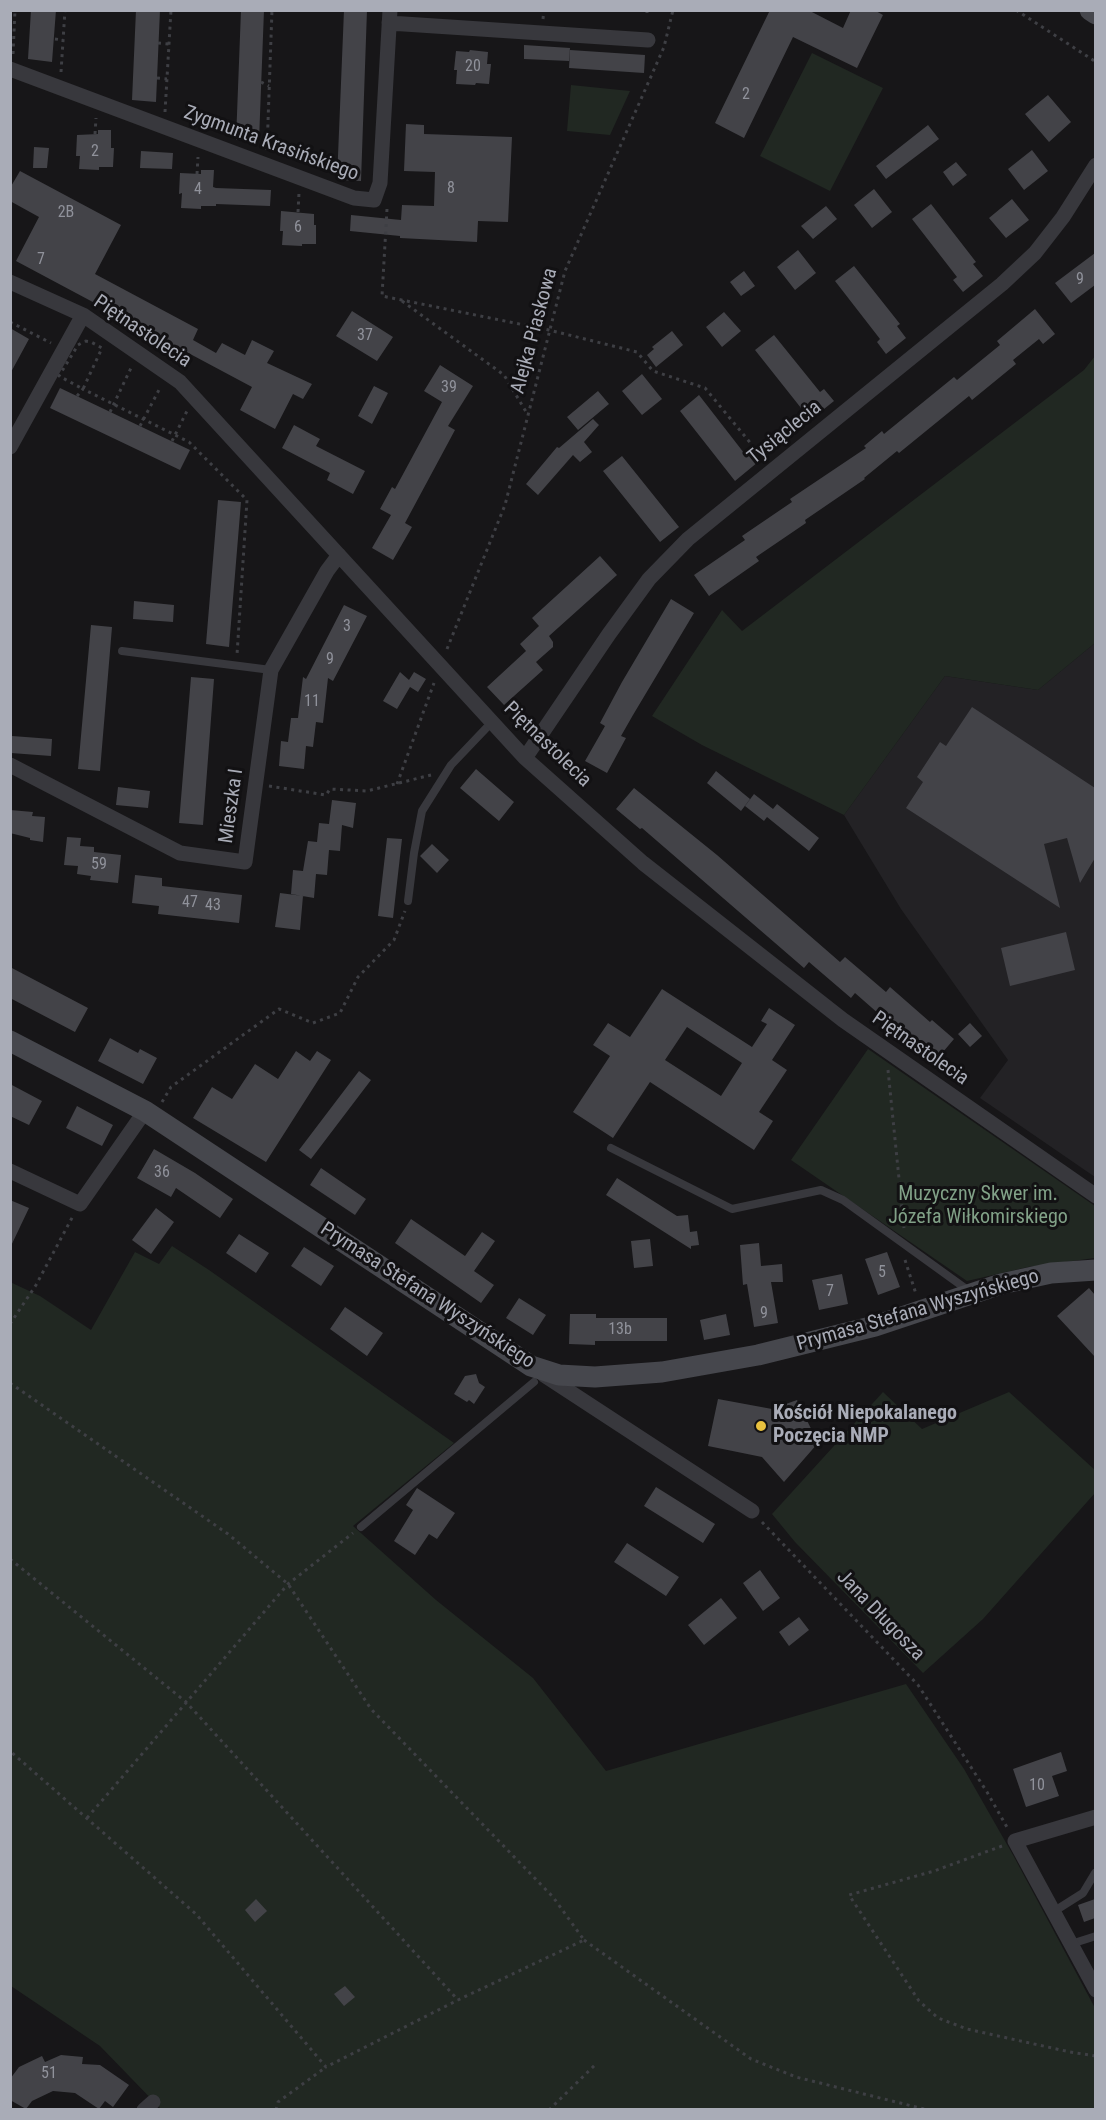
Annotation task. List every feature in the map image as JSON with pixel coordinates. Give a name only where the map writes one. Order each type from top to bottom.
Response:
[{"type":"street","points":[[1090,10],[1095,14]]},
{"type":"street","name":"Zygmunta Krasińskiego","points":[[11,66],[354,198],[374,200],[380,183],[390,17]]},
{"type":"street","points":[[390,17],[648,40]]},
{"type":"street","name":"Tysiąclecia","points":[[525,758],[649,579],[688,539],[1002,284],[1035,253],[1062,217],[1095,165]]},
{"type":"street","name":"Piętnastolecia","points":[[10,282],[83,315],[180,382],[525,758],[643,863],[843,1020],[1095,1196]]},
{"type":"street","points":[[10,447],[68,352],[83,315]]},
{"type":"street","name":"Mieszka I","points":[[10,765],[180,853],[245,862],[271,670],[327,571],[339,555]]},
{"type":"street","name":"Prymasa Stefana Wyszyńskiego","points":[[10,1041],[149,1114],[532,1374],[594,1377],[662,1372],[758,1355],[875,1326],[1001,1284],[1051,1273],[1095,1270]]},
{"type":"street","points":[[10,1171],[80,1204],[149,1114]]},
{"type":"street","points":[[532,1374],[752,1511]]},
{"type":"street","points":[[1095,1817],[1015,1841],[1095,1990]]},
{"type":"lane","points":[[122,651],[271,670]]},
{"type":"lane","points":[[408,901],[422,812],[447,771],[492,722]]},
{"type":"lane","points":[[611,1148],[732,1209],[821,1190],[843,1200],[972,1293]]},
{"type":"lane","points":[[361,1527],[532,1374]]},
{"type":"lane","points":[[1053,1912],[1083,1893],[1095,1873]]},
{"type":"lane","points":[[1071,1944],[1095,1936]]},
{"type":"path","points":[[11,66],[15,10]]},
{"type":"path","points":[[60,75],[65,10]]},
{"type":"path","points":[[165,122],[171,10]]},
{"type":"path","name":"Alejka Piaskowa","points":[[397,784],[440,665],[505,505],[565,271],[664,47],[673,10]]},
{"type":"path","points":[[1016,10],[1095,62]]},
{"type":"path","points":[[264,12],[272,11],[266,154]]},
{"type":"path","points":[[55,39],[63,40]]},
{"type":"path","points":[[158,43],[169,44]]},
{"type":"path","points":[[262,48],[270,50]]},
{"type":"path","points":[[157,78],[167,79]]},
{"type":"path","points":[[261,82],[269,86]]},
{"type":"path","points":[[260,119],[267,119]]},
{"type":"path","points":[[374,200],[388,203],[382,296],[549,330],[637,352],[653,371],[705,388],[773,470]]},
{"type":"path","points":[[400,300],[504,375],[528,415]]},
{"type":"path","points":[[12,324],[68,352]]},
{"type":"path","points":[[111,352],[85,341],[68,352],[59,376],[189,442],[247,500],[236,660]]},
{"type":"path","points":[[77,396],[102,348]]},
{"type":"path","points":[[126,362],[139,370]]},
{"type":"path","points":[[110,412],[132,366]]},
{"type":"path","points":[[140,426],[161,386]]},
{"type":"path","points":[[172,441],[188,408],[194,413]]},
{"type":"path","points":[[239,527],[246,527]]},
{"type":"path","points":[[236,560],[243,561]]},
{"type":"path","points":[[233,596],[240,596]]},
{"type":"path","points":[[230,631],[238,631]]},
{"type":"path","points":[[257,784],[326,795],[330,789],[367,791],[447,771]]},
{"type":"path","points":[[149,1114],[171,1088],[279,1009],[313,1023],[340,1013],[358,977],[394,940],[408,901]]},
{"type":"path","points":[[886,1050],[904,1232],[901,1249],[921,1311]]},
{"type":"path","points":[[10,1324],[36,1285],[80,1204]]},
{"type":"path","points":[[10,1383],[228,1534],[288,1584],[371,1709],[553,1897],[584,1940],[751,2059],[796,2077],[928,2109]]},
{"type":"path","name":"Jana Długosza","points":[[752,1511],[918,1685],[987,1792],[1015,1841]]},
{"type":"path","points":[[87,1818],[288,1584],[361,1527]]},
{"type":"path","points":[[10,1559],[186,1702],[458,2000]]},
{"type":"path","points":[[10,1751],[196,1914],[326,2067]]},
{"type":"path","points":[[1015,1841],[934,1871],[849,1895],[919,2001],[938,2018],[968,2029],[1095,2056]]},
{"type":"path","points":[[276,2109],[278,2102],[326,2067],[458,2000],[584,1940]]},
{"type":"path","points":[[549,2109],[595,2065]]},
{"type":"shaded area","points":[[1095,643],[1095,1177],[980,1098],[1008,1060],[901,909],[844,815],[945,676],[1038,690]]},
{"type":"green space","points":[[812,53],[883,88],[830,191],[760,156]]},
{"type":"green space","points":[[571,85],[630,91],[610,135],[567,131]]},
{"type":"green space","points":[[1095,356],[1095,643],[1038,690],[945,676],[844,815],[702,745],[652,716],[722,610],[742,631],[1084,370]]},
{"type":"green space","name":"Muzyczny Skwer im. Józefa Wiłkomirskiego","points":[[868,1049],[1095,1206],[1095,1258],[1028,1267],[967,1281],[791,1160]]},
{"type":"green space","points":[[172,1246],[454,1443],[353,1526],[436,1600],[533,1678],[606,1771],[906,1684],[964,1769],[1095,2008],[1095,2109],[161,2109],[100,2046],[11,1986],[10,1282],[40,1296],[91,1330],[135,1252],[159,1264]]},
{"type":"green space","points":[[883,1392],[922,1429],[1009,1392],[1095,1470],[1095,1493],[983,1619],[923,1673],[795,1542],[772,1514]]},
{"type":"building","points":[[31,10],[56,10],[52,62],[28,59]]},
{"type":"building","points":[[136,10],[160,10],[156,102],[132,100]]},
{"type":"building","points":[[241,10],[264,10],[259,141],[236,140]]},
{"type":"building","points":[[344,10],[367,10],[361,181],[337,180]]},
{"type":"building","points":[[770,10],[808,10],[843,28],[851,10],[874,10],[883,15],[857,68],[793,37],[744,138],[715,123]]},
{"type":"building","points":[[524,45],[570,48],[569,61],[524,59]]},
{"type":"building","points":[[470,50],[488,52],[487,64],[491,64],[489,84],[456,84],[457,70],[454,70],[456,51],[469,52]]},
{"type":"building","points":[[570,50],[645,55],[644,73],[569,68]]},
{"type":"building","points":[[1048,95],[1071,122],[1049,142],[1025,114]]},
{"type":"building","points":[[406,124],[424,125],[424,134],[512,137],[508,222],[478,221],[477,242],[400,238],[400,236],[350,231],[351,215],[401,220],[402,205],[434,206],[435,172],[404,171]]},
{"type":"building","points":[[928,125],[939,139],[886,179],[876,166]]},
{"type":"building","points":[[98,130],[111,130],[111,148],[114,148],[113,167],[99,167],[99,170],[79,169],[80,156],[76,156],[77,135],[98,134]]},
{"type":"building","points":[[34,147],[49,148],[47,168],[33,168]]},
{"type":"building","points":[[1032,150],[1048,171],[1024,190],[1008,169]]},
{"type":"building","points":[[141,151],[173,153],[172,169],[140,168]]},
{"type":"building","points":[[956,162],[967,175],[953,186],[943,172]]},
{"type":"building","points":[[201,170],[214,170],[213,187],[216,188],[271,190],[270,206],[216,204],[216,206],[201,206],[201,209],[181,208],[180,173],[201,174]]},
{"type":"building","points":[[20,171],[121,225],[95,274],[198,329],[193,340],[216,353],[222,343],[245,355],[252,340],[274,351],[267,363],[312,384],[303,399],[293,394],[275,429],[240,410],[252,387],[16,261],[39,217],[10,201],[10,188]]},
{"type":"building","points":[[874,189],[892,212],[872,228],[854,205]]},
{"type":"building","points":[[1012,199],[1029,220],[1006,238],[989,218]]},
{"type":"building","points":[[931,204],[976,262],[973,264],[983,276],[963,292],[953,280],[957,277],[912,219]]},
{"type":"building","points":[[826,206],[837,219],[813,239],[801,226]]},
{"type":"building","points":[[281,211],[314,214],[316,244],[282,245]]},
{"type":"building","points":[[798,250],[816,273],[795,290],[777,267]]},
{"type":"building","points":[[1095,253],[1095,285],[1071,303],[1055,283]]},
{"type":"building","points":[[854,266],[900,324],[897,326],[906,338],[886,354],[877,342],[880,339],[835,281]]},
{"type":"building","points":[[744,271],[755,286],[741,296],[730,282]]},
{"type":"building","points":[[1035,309],[1055,334],[1043,344],[1039,339],[1013,360],[1016,364],[972,400],[969,396],[899,453],[897,451],[865,479],[756,557],[759,561],[709,596],[694,575],[745,540],[742,536],[792,502],[790,499],[866,448],[864,446],[882,431],[884,434],[954,377],[957,380],[1000,345],[997,341]]},
{"type":"building","points":[[352,311],[393,337],[377,361],[336,336]]},
{"type":"building","points":[[724,312],[741,331],[722,347],[706,327]]},
{"type":"building","points":[[10,328],[29,339],[10,374]]},
{"type":"building","points":[[672,331],[683,345],[656,367],[647,355],[654,349],[652,347]]},
{"type":"building","points":[[774,335],[820,392],[824,389],[834,401],[814,417],[804,405],[801,408],[755,350]]},
{"type":"building","points":[[440,365],[473,386],[448,426],[455,430],[405,523],[412,527],[393,560],[372,548],[391,515],[380,509],[392,487],[395,489],[442,402],[424,391]]},
{"type":"building","points":[[642,374],[662,399],[642,415],[622,391]]},
{"type":"building","points":[[374,386],[388,393],[372,424],[358,416]]},
{"type":"building","points":[[60,388],[190,450],[180,470],[50,408]]},
{"type":"building","points":[[598,391],[609,404],[578,430],[567,417]]},
{"type":"building","points":[[699,395],[744,453],[749,450],[758,462],[735,481],[680,411]]},
{"type":"building","points":[[593,419],[599,425],[584,442],[592,452],[580,462],[573,455],[538,495],[526,484],[557,447],[559,448]]},
{"type":"building","points":[[294,425],[320,439],[316,446],[365,471],[353,494],[327,480],[330,473],[282,448]]},
{"type":"building","points":[[622,456],[679,527],[660,542],[603,471]]},
{"type":"building","points":[[218,500],[241,502],[229,647],[206,644]]},
{"type":"building","points":[[600,556],[617,575],[549,636],[553,647],[536,662],[543,670],[504,705],[487,687],[526,651],[520,644],[539,626],[532,618]]},
{"type":"building","points":[[671,599],[694,613],[621,736],[626,738],[607,773],[585,761],[605,726],[600,723]]},
{"type":"building","points":[[134,601],[174,605],[173,622],[133,619]]},
{"type":"building","points":[[344,605],[367,616],[333,681],[328,678],[323,723],[316,722],[313,747],[306,746],[304,769],[279,766],[281,741],[288,742],[291,718],[298,718],[303,677],[306,679]]},
{"type":"building","points":[[91,625],[112,627],[100,771],[78,769]]},
{"type":"building","points":[[400,672],[409,680],[414,672],[426,679],[418,692],[410,687],[397,709],[383,701]]},
{"type":"building","points":[[191,677],[214,679],[203,825],[179,823]]},
{"type":"building","points":[[972,707],[1095,788],[1095,858],[1080,883],[1067,838],[1044,844],[1060,908],[906,808],[923,782],[917,777],[940,742],[946,746]]},
{"type":"building","points":[[12,736],[52,739],[51,756],[11,753]]},
{"type":"building","points":[[476,769],[514,802],[499,821],[460,788]]},
{"type":"building","points":[[716,771],[750,799],[741,811],[707,783]]},
{"type":"building","points":[[118,787],[150,791],[148,808],[116,805]]},
{"type":"building","points":[[634,788],[717,855],[840,962],[845,957],[886,992],[890,987],[930,1022],[932,1020],[954,1039],[937,1059],[898,1026],[896,1029],[855,993],[851,998],[809,962],[804,968],[642,828],[640,829],[616,809]]},
{"type":"building","points":[[754,794],[773,809],[777,804],[819,838],[809,851],[767,817],[764,821],[745,806]]},
{"type":"building","points":[[332,800],[356,803],[353,828],[342,825],[340,851],[329,850],[327,875],[316,874],[314,898],[291,894],[293,870],[303,871],[308,841],[317,842],[319,823],[329,824]]},
{"type":"building","points":[[10,810],[33,812],[32,816],[45,817],[43,842],[10,833]]},
{"type":"building","points":[[67,837],[81,838],[80,846],[94,847],[94,852],[121,855],[118,883],[90,880],[91,876],[77,874],[78,866],[64,865]]},
{"type":"building","points":[[387,838],[402,839],[393,918],[378,916]]},
{"type":"building","points":[[432,844],[449,860],[437,873],[420,856]]},
{"type":"building","points":[[135,875],[162,878],[162,886],[242,895],[239,923],[158,914],[159,906],[132,903]]},
{"type":"building","points":[[280,893],[303,896],[300,930],[275,927]]},
{"type":"building","points":[[1066,932],[1075,970],[1010,986],[1001,948]]},
{"type":"building","points":[[10,967],[88,1008],[75,1032],[10,998]]},
{"type":"building","points":[[662,989],[752,1047],[767,1024],[761,1021],[769,1008],[795,1025],[772,1060],[787,1070],[759,1112],[773,1121],[754,1150],[650,1082],[613,1138],[573,1112],[610,1056],[593,1045],[608,1023],[630,1037]],"holes":[[[687,1027],[742,1063],[721,1096],[665,1060]]]},
{"type":"building","points":[[970,1023],[982,1036],[970,1047],[958,1034]]},
{"type":"building","points":[[110,1038],[138,1053],[140,1049],[157,1058],[143,1084],[98,1061]]},
{"type":"building","points":[[296,1051],[310,1061],[317,1051],[331,1060],[266,1162],[193,1118],[212,1087],[232,1099],[255,1064],[278,1079]]},
{"type":"building","points":[[359,1071],[371,1080],[311,1159],[299,1150]]},
{"type":"building","points":[[10,1084],[42,1101],[29,1125],[10,1116]]},
{"type":"building","points":[[77,1106],[113,1125],[102,1146],[66,1128]]},
{"type":"building","points":[[154,1149],[233,1199],[220,1218],[176,1188],[171,1197],[137,1178]]},
{"type":"building","points":[[321,1168],[366,1199],[355,1215],[310,1185]]},
{"type":"building","points":[[617,1178],[677,1216],[688,1215],[690,1232],[697,1231],[699,1245],[691,1246],[691,1249],[606,1195]]},
{"type":"building","points":[[10,1200],[29,1208],[10,1248]]},
{"type":"building","points":[[156,1208],[174,1222],[151,1254],[132,1240]]},
{"type":"building","points":[[411,1219],[465,1256],[482,1232],[495,1241],[474,1271],[494,1285],[481,1303],[395,1243]]},
{"type":"building","points":[[239,1234],[269,1253],[256,1273],[226,1253]]},
{"type":"building","points":[[650,1239],[653,1266],[634,1268],[631,1241]]},
{"type":"building","points":[[759,1243],[761,1266],[782,1264],[783,1282],[771,1282],[778,1323],[754,1327],[747,1284],[743,1285],[740,1245]]},
{"type":"building","points":[[304,1247],[334,1266],[321,1286],[291,1266]]},
{"type":"building","points":[[887,1252],[900,1287],[878,1295],[865,1259]]},
{"type":"building","points":[[842,1274],[848,1304],[819,1310],[812,1280]]},
{"type":"building","points":[[1089,1288],[1095,1295],[1095,1357],[1057,1316]]},
{"type":"building","points":[[519,1298],[546,1315],[533,1335],[506,1318]]},
{"type":"building","points":[[345,1307],[383,1333],[367,1356],[330,1329]]},
{"type":"building","points":[[570,1314],[596,1314],[596,1318],[667,1318],[667,1341],[595,1341],[595,1345],[569,1344]]},
{"type":"building","points":[[726,1314],[730,1335],[704,1340],[700,1320]]},
{"type":"building","points":[[476,1374],[479,1383],[485,1387],[474,1404],[454,1394],[465,1376]]},
{"type":"building","name":"Kościół Niepokalanego Poczęcia NMP","points":[[718,1399],[772,1409],[797,1400],[818,1443],[784,1482],[762,1457],[708,1446]]},
{"type":"building","points":[[656,1487],[715,1524],[703,1543],[644,1506]]},
{"type":"building","points":[[417,1488],[455,1513],[437,1539],[429,1534],[415,1555],[394,1541],[413,1510],[406,1505]]},
{"type":"building","points":[[627,1543],[679,1577],[666,1596],[614,1562]]},
{"type":"building","points":[[760,1570],[780,1598],[763,1611],[743,1583]]},
{"type":"building","points":[[721,1598],[737,1618],[704,1645],[688,1625]]},
{"type":"building","points":[[799,1617],[809,1630],[789,1646],[779,1632]]},
{"type":"building","points":[[1061,1752],[1067,1771],[1052,1776],[1059,1796],[1026,1807],[1013,1769]]},
{"type":"building","points":[[256,1899],[267,1911],[255,1922],[245,1910]]},
{"type":"building","points":[[1095,1899],[1095,1918],[1084,1922],[1078,1905]]},
{"type":"building","points":[[345,1986],[355,1997],[344,2006],[334,1994]]},
{"type":"building","points":[[61,2055],[83,2057],[82,2064],[100,2065],[129,2085],[113,2107],[105,2101],[99,2109],[75,2093],[53,2091],[32,2101],[26,2109],[10,2100],[10,2079],[19,2067],[42,2056],[45,2062]]},
{"type":"place","name":"Kościół Niepokalanego Poczęcia NMP","points":[[761,1426]]}]
